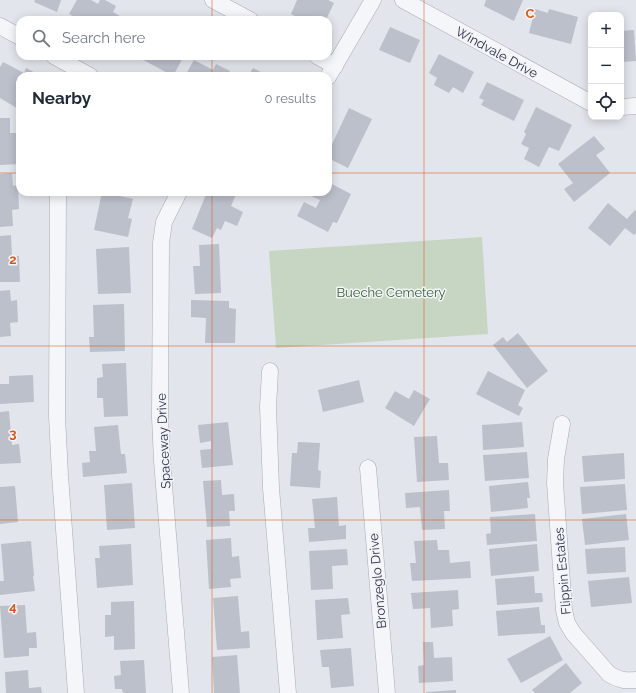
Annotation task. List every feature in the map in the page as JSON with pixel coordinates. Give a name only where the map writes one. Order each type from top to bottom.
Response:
[{"type":"street","points":[[213,0],[243,16]]},
{"type":"street","points":[[321,60],[331,71],[372,0]]},
{"type":"street","name":"Windvale Drive","points":[[403,0],[588,101]]},
{"type":"street","points":[[0,26],[16,35]]},
{"type":"street","points":[[61,60],[83,72]]},
{"type":"street","points":[[624,107],[636,106]]},
{"type":"street","points":[[58,196],[57,416],[76,693]]},
{"type":"street","name":"Spaceway Drive","points":[[177,196],[164,222],[161,243],[160,417],[162,461],[181,693]]},
{"type":"street","points":[[270,371],[268,407],[271,488],[288,693]]},
{"type":"street","name":"Flippin Estates","points":[[562,424],[556,459],[555,483],[564,610],[567,623],[573,633],[609,674],[616,679],[628,681],[636,680]]},
{"type":"street","name":"Bronzeglo Drive","points":[[368,468],[387,693]]},
{"type":"green space","name":"Bueche Cemetery","points":[[482,237],[488,334],[276,348],[269,251]]},
{"type":"building","points":[[35,0],[61,0],[57,12],[34,2]]},
{"type":"building","points":[[77,0],[91,0],[98,4],[100,0],[105,0],[116,6],[113,12],[120,16],[73,16],[69,14]]},
{"type":"building","points":[[297,0],[328,0],[334,3],[328,16],[295,16],[291,14]]},
{"type":"building","points":[[486,0],[523,0],[514,21],[484,6]]},
{"type":"building","points":[[535,9],[548,13],[549,9],[578,17],[571,44],[529,33]]},
{"type":"building","points":[[390,27],[420,40],[410,63],[379,50]]},
{"type":"building","points":[[634,30],[636,61],[624,62],[624,31]]},
{"type":"building","points":[[439,54],[474,72],[463,93],[453,87],[449,93],[434,85],[437,78],[429,73]]},
{"type":"building","points":[[143,60],[182,60],[175,72],[166,72]]},
{"type":"building","points":[[194,60],[213,70],[216,64],[230,71],[229,72],[187,72]]},
{"type":"building","points":[[3,62],[22,72],[16,72],[16,108],[0,98],[0,67]]},
{"type":"building","points":[[26,68],[34,72],[24,72]]},
{"type":"building","points":[[253,68],[261,72],[250,72]]},
{"type":"building","points":[[487,82],[524,100],[514,121],[481,105],[484,100],[479,98]]},
{"type":"building","points":[[536,107],[572,125],[559,151],[549,147],[539,167],[524,159],[529,148],[521,144],[526,134],[524,132]]},
{"type":"building","points":[[349,108],[372,119],[348,168],[332,160],[332,144]]},
{"type":"building","points":[[0,118],[10,118],[10,133],[16,133],[16,164],[0,165]]},
{"type":"building","points":[[594,136],[605,149],[596,155],[610,173],[574,202],[564,189],[573,183],[558,164]]},
{"type":"building","points":[[12,173],[13,186],[16,185],[16,196],[18,196],[19,209],[12,210],[13,226],[0,227],[0,174]]},
{"type":"building","points":[[332,184],[351,194],[337,223],[333,222],[328,232],[297,216],[304,202],[316,208],[320,200],[311,196],[332,196]]},
{"type":"building","points":[[101,196],[120,196],[133,199],[128,218],[132,219],[128,237],[94,230]]},
{"type":"building","points":[[205,196],[235,196],[231,206],[243,212],[237,226],[225,221],[221,230],[217,228],[212,238],[192,229]]},
{"type":"building","points":[[608,203],[627,219],[635,210],[636,211],[636,233],[634,235],[625,228],[610,246],[588,228]]},
{"type":"building","points":[[11,235],[12,256],[19,256],[20,282],[0,282],[0,236]]},
{"type":"building","points":[[219,244],[221,293],[195,294],[193,266],[200,266],[199,245]]},
{"type":"building","points":[[129,247],[131,293],[98,294],[96,249]]},
{"type":"building","points":[[10,290],[11,301],[17,300],[18,322],[10,323],[11,336],[0,337],[0,291]]},
{"type":"building","points":[[191,300],[229,301],[229,308],[236,309],[235,343],[205,343],[206,318],[191,317]]},
{"type":"building","points":[[124,304],[125,351],[90,352],[89,337],[94,337],[93,305]]},
{"type":"building","points":[[518,333],[548,371],[527,388],[493,345],[503,337],[507,342]]},
{"type":"building","points":[[126,363],[128,416],[104,417],[103,398],[97,398],[97,378],[103,377],[102,364]]},
{"type":"building","points":[[488,371],[525,390],[518,405],[523,408],[519,416],[476,394]]},
{"type":"building","points":[[33,375],[34,402],[0,404],[0,384],[9,384],[9,376]]},
{"type":"building","points":[[359,380],[364,402],[323,412],[318,390]]},
{"type":"building","points":[[414,390],[430,399],[414,426],[385,408],[395,391],[409,399]]},
{"type":"building","points":[[9,411],[12,445],[19,444],[21,463],[0,464],[0,412]]},
{"type":"building","points":[[228,422],[233,465],[202,468],[200,450],[211,449],[211,441],[200,443],[198,425]]},
{"type":"building","points":[[522,422],[524,447],[483,450],[482,425]]},
{"type":"building","points":[[118,425],[121,454],[125,454],[127,473],[83,477],[82,463],[90,462],[89,451],[96,451],[94,427]]},
{"type":"building","points":[[437,436],[439,463],[448,463],[449,480],[417,482],[414,437]]},
{"type":"building","points":[[298,442],[320,443],[318,470],[321,471],[320,488],[290,486],[292,453],[297,453]]},
{"type":"building","points":[[527,452],[529,478],[485,481],[483,455]]},
{"type":"building","points":[[624,453],[625,479],[584,482],[582,456]]},
{"type":"building","points":[[221,480],[222,495],[234,494],[235,511],[229,511],[230,526],[207,527],[203,481]]},
{"type":"building","points":[[528,482],[530,498],[527,498],[528,508],[491,512],[489,486]]},
{"type":"building","points":[[132,483],[135,528],[107,530],[104,485]]},
{"type":"building","points":[[625,484],[627,510],[582,514],[580,487]]},
{"type":"building","points":[[15,486],[18,522],[0,524],[0,487]]},
{"type":"building","points":[[449,490],[450,511],[444,511],[445,529],[422,530],[420,507],[406,508],[405,493]]},
{"type":"building","points":[[337,497],[339,526],[346,525],[346,539],[309,542],[308,528],[315,528],[312,499]]},
{"type":"building","points":[[535,514],[537,541],[487,545],[486,534],[491,533],[490,517]]},
{"type":"building","points":[[626,514],[629,540],[585,545],[582,519]]},
{"type":"building","points":[[231,538],[232,557],[239,556],[241,578],[230,579],[231,587],[209,589],[206,540]]},
{"type":"building","points":[[437,540],[438,550],[449,550],[450,563],[470,561],[471,578],[412,581],[410,563],[416,563],[414,541]]},
{"type":"building","points":[[31,541],[35,591],[0,595],[0,581],[4,581],[1,544]]},
{"type":"building","points":[[131,544],[133,585],[97,588],[95,558],[100,558],[99,546]]},
{"type":"building","points":[[537,544],[539,571],[491,576],[489,549]]},
{"type":"building","points":[[625,547],[626,572],[587,574],[585,549]]},
{"type":"building","points":[[347,549],[348,565],[332,566],[333,589],[311,590],[309,551]]},
{"type":"building","points":[[534,576],[535,593],[542,593],[543,602],[497,605],[495,579]]},
{"type":"building","points":[[629,577],[632,603],[591,607],[588,581]]},
{"type":"building","points":[[458,590],[459,609],[452,610],[453,626],[431,628],[430,608],[413,609],[411,593]]},
{"type":"building","points":[[238,596],[241,632],[249,631],[250,648],[217,650],[213,598]]},
{"type":"building","points":[[348,598],[350,614],[341,615],[343,638],[317,640],[315,600]]},
{"type":"building","points":[[134,601],[135,649],[114,650],[114,636],[105,637],[105,615],[111,615],[111,602]]},
{"type":"building","points":[[25,605],[27,633],[36,632],[37,648],[29,648],[29,656],[4,658],[0,606]]},
{"type":"building","points":[[539,607],[541,625],[545,625],[545,633],[498,636],[496,611]]},
{"type":"building","points":[[550,636],[563,660],[521,683],[507,659]]},
{"type":"building","points":[[423,642],[433,642],[434,658],[452,657],[453,681],[419,683],[418,666],[424,665]]},
{"type":"building","points":[[351,648],[354,686],[331,688],[329,667],[322,667],[320,650]]},
{"type":"building","points":[[237,655],[240,693],[214,693],[212,657]]},
{"type":"building","points":[[144,660],[146,693],[123,693],[122,689],[115,689],[114,676],[121,675],[120,661]]},
{"type":"building","points":[[566,663],[582,683],[570,693],[535,693],[532,690]]},
{"type":"building","points":[[28,670],[29,688],[41,687],[42,693],[6,693],[5,672]]},
{"type":"building","points":[[456,690],[456,693],[426,693],[426,692]]}]
